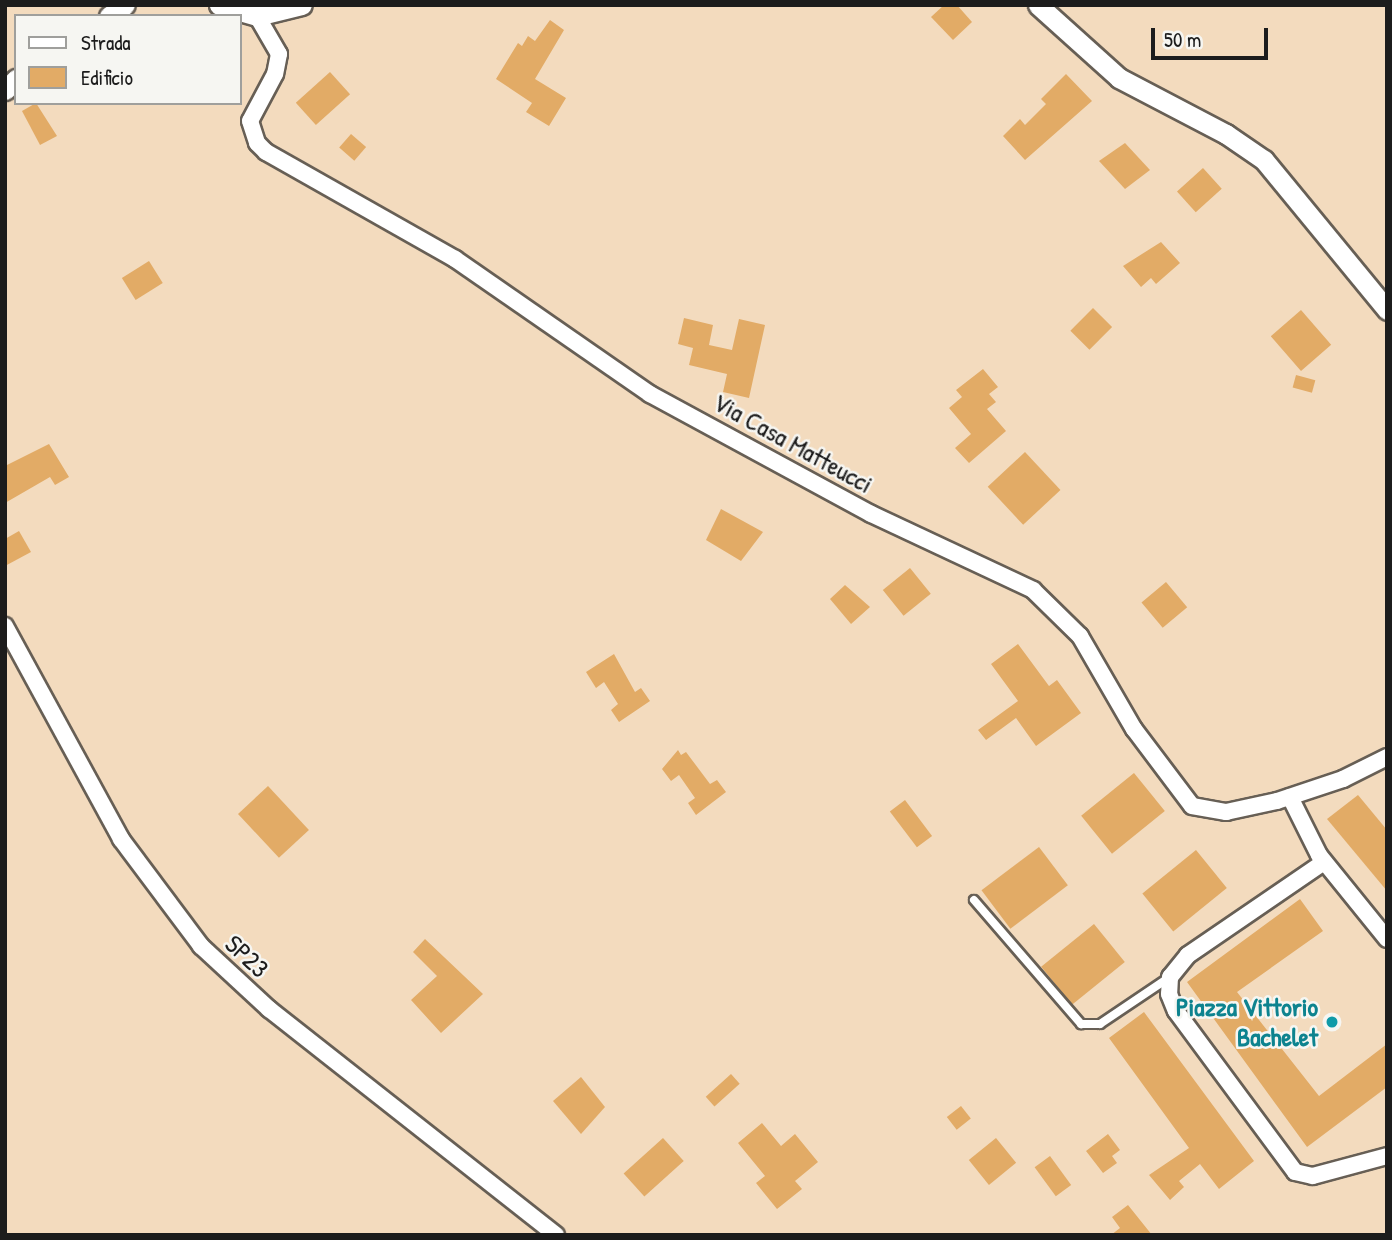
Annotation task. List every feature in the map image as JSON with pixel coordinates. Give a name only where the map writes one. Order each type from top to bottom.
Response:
[{"type":"street","points":[[219,5],[257,16],[302,5]]},
{"type":"street","points":[[1038,5],[1126,82],[1258,155],[1387,310]]},
{"type":"street","name":"Via Casa Matteucci","points":[[257,16],[279,54],[275,74],[250,121],[257,143],[266,152],[455,259],[650,394],[871,514],[1033,590],[1080,636],[1134,729],[1192,806],[1226,812],[1290,797],[1387,757]]},
{"type":"street","name":"SP23","points":[[5,626],[121,839],[201,946],[269,1009],[556,1235]]},
{"type":"street","points":[[1290,797],[1324,862],[1387,939]]},
{"type":"street","points":[[1324,862],[1196,949],[1170,977],[1169,994],[1176,1011],[1295,1172],[1313,1176],[1387,1157]]},
{"type":"lane","points":[[974,900],[1081,1024],[1100,1024],[1170,977]]},
{"type":"building","points":[[944,5],[957,5],[972,22],[953,40],[931,17]]},
{"type":"building","points":[[550,20],[564,30],[535,79],[566,98],[549,126],[526,112],[532,103],[496,79],[518,43],[522,46],[528,36],[535,41]]},
{"type":"building","points":[[330,72],[350,94],[316,125],[296,103]]},
{"type":"building","points":[[1066,74],[1092,101],[1025,160],[1003,136],[1020,119],[1025,125],[1046,104],[1041,99]]},
{"type":"building","points":[[37,105],[57,136],[40,145],[22,111]]},
{"type":"building","points":[[351,134],[366,147],[354,161],[339,148]]},
{"type":"building","points":[[1125,143],[1150,170],[1125,189],[1099,161]]},
{"type":"building","points":[[1203,168],[1222,189],[1196,212],[1177,191]]},
{"type":"building","points":[[1161,242],[1180,263],[1156,284],[1151,278],[1141,287],[1123,266]]},
{"type":"building","points":[[149,261],[163,283],[136,300],[122,278]]},
{"type":"building","points":[[1093,308],[1112,327],[1089,350],[1070,331]]},
{"type":"building","points":[[1301,310],[1331,345],[1301,371],[1271,336]]},
{"type":"building","points":[[684,318],[713,325],[709,345],[732,350],[739,319],[765,325],[749,398],[723,392],[727,374],[689,365],[693,348],[678,344]]},
{"type":"building","points":[[983,369],[998,387],[989,394],[996,402],[987,409],[1006,431],[969,463],[955,448],[971,434],[949,408],[962,397],[956,390]]},
{"type":"building","points":[[1296,375],[1315,380],[1312,393],[1293,388]]},
{"type":"building","points":[[49,444],[69,477],[55,485],[50,477],[5,503],[5,466]]},
{"type":"building","points":[[1025,452],[1060,490],[1023,525],[988,487]]},
{"type":"building","points":[[721,509],[763,532],[741,561],[706,540]]},
{"type":"building","points":[[19,531],[31,552],[5,566],[5,539]]},
{"type":"building","points":[[910,568],[931,594],[904,616],[883,590]]},
{"type":"building","points":[[1166,582],[1187,607],[1163,628],[1141,603]]},
{"type":"building","points":[[845,585],[870,607],[851,624],[830,599]]},
{"type":"building","points":[[1018,644],[1049,686],[1057,680],[1081,713],[1036,746],[1016,718],[986,740],[978,730],[1018,701],[991,664]]},
{"type":"building","points":[[614,654],[635,692],[641,688],[650,701],[619,722],[611,710],[618,704],[604,682],[596,688],[586,672]]},
{"type":"building","points":[[678,750],[681,755],[686,752],[710,784],[717,780],[726,792],[696,815],[688,803],[695,798],[679,775],[671,781],[662,769]]},
{"type":"building","points":[[1134,773],[1165,811],[1112,854],[1081,816]]},
{"type":"building","points":[[268,786],[309,830],[279,858],[238,814]]},
{"type":"building","points":[[1358,795],[1387,830],[1387,891],[1327,819]]},
{"type":"building","points":[[905,800],[932,836],[917,847],[890,811]]},
{"type":"building","points":[[1039,847],[1068,885],[1010,929],[981,890]]},
{"type":"building","points":[[1196,850],[1227,888],[1173,932],[1142,893]]},
{"type":"building","points":[[1300,899],[1323,931],[1237,992],[1319,1096],[1387,1044],[1387,1087],[1307,1147],[1187,982]]},
{"type":"building","points":[[1094,924],[1125,962],[1072,1005],[1041,967]]},
{"type":"building","points":[[425,939],[483,994],[441,1033],[411,1000],[437,976],[413,952]]},
{"type":"building","points":[[1144,1012],[1254,1161],[1219,1189],[1200,1164],[1179,1181],[1184,1187],[1170,1200],[1149,1175],[1189,1148],[1109,1038]]},
{"type":"building","points":[[731,1074],[740,1084],[714,1106],[706,1097]]},
{"type":"building","points":[[581,1077],[605,1107],[581,1134],[553,1101]]},
{"type":"building","points":[[961,1106],[971,1119],[957,1130],[947,1117]]},
{"type":"building","points":[[762,1123],[781,1146],[795,1134],[818,1162],[795,1181],[802,1189],[777,1209],[756,1183],[765,1176],[738,1143]]},
{"type":"building","points":[[1108,1134],[1120,1150],[1112,1156],[1117,1163],[1103,1173],[1086,1151]]},
{"type":"building","points":[[663,1138],[684,1161],[644,1197],[624,1173]]},
{"type":"building","points":[[996,1138],[1016,1163],[989,1185],[969,1160]]},
{"type":"building","points":[[1050,1156],[1071,1185],[1056,1196],[1035,1167]]},
{"type":"building","points":[[1128,1205],[1152,1235],[1111,1235],[1120,1228],[1112,1217]]},
{"type":"place","name":"Piazza Vittorio Bachelet","points":[[1332,1022]]}]
